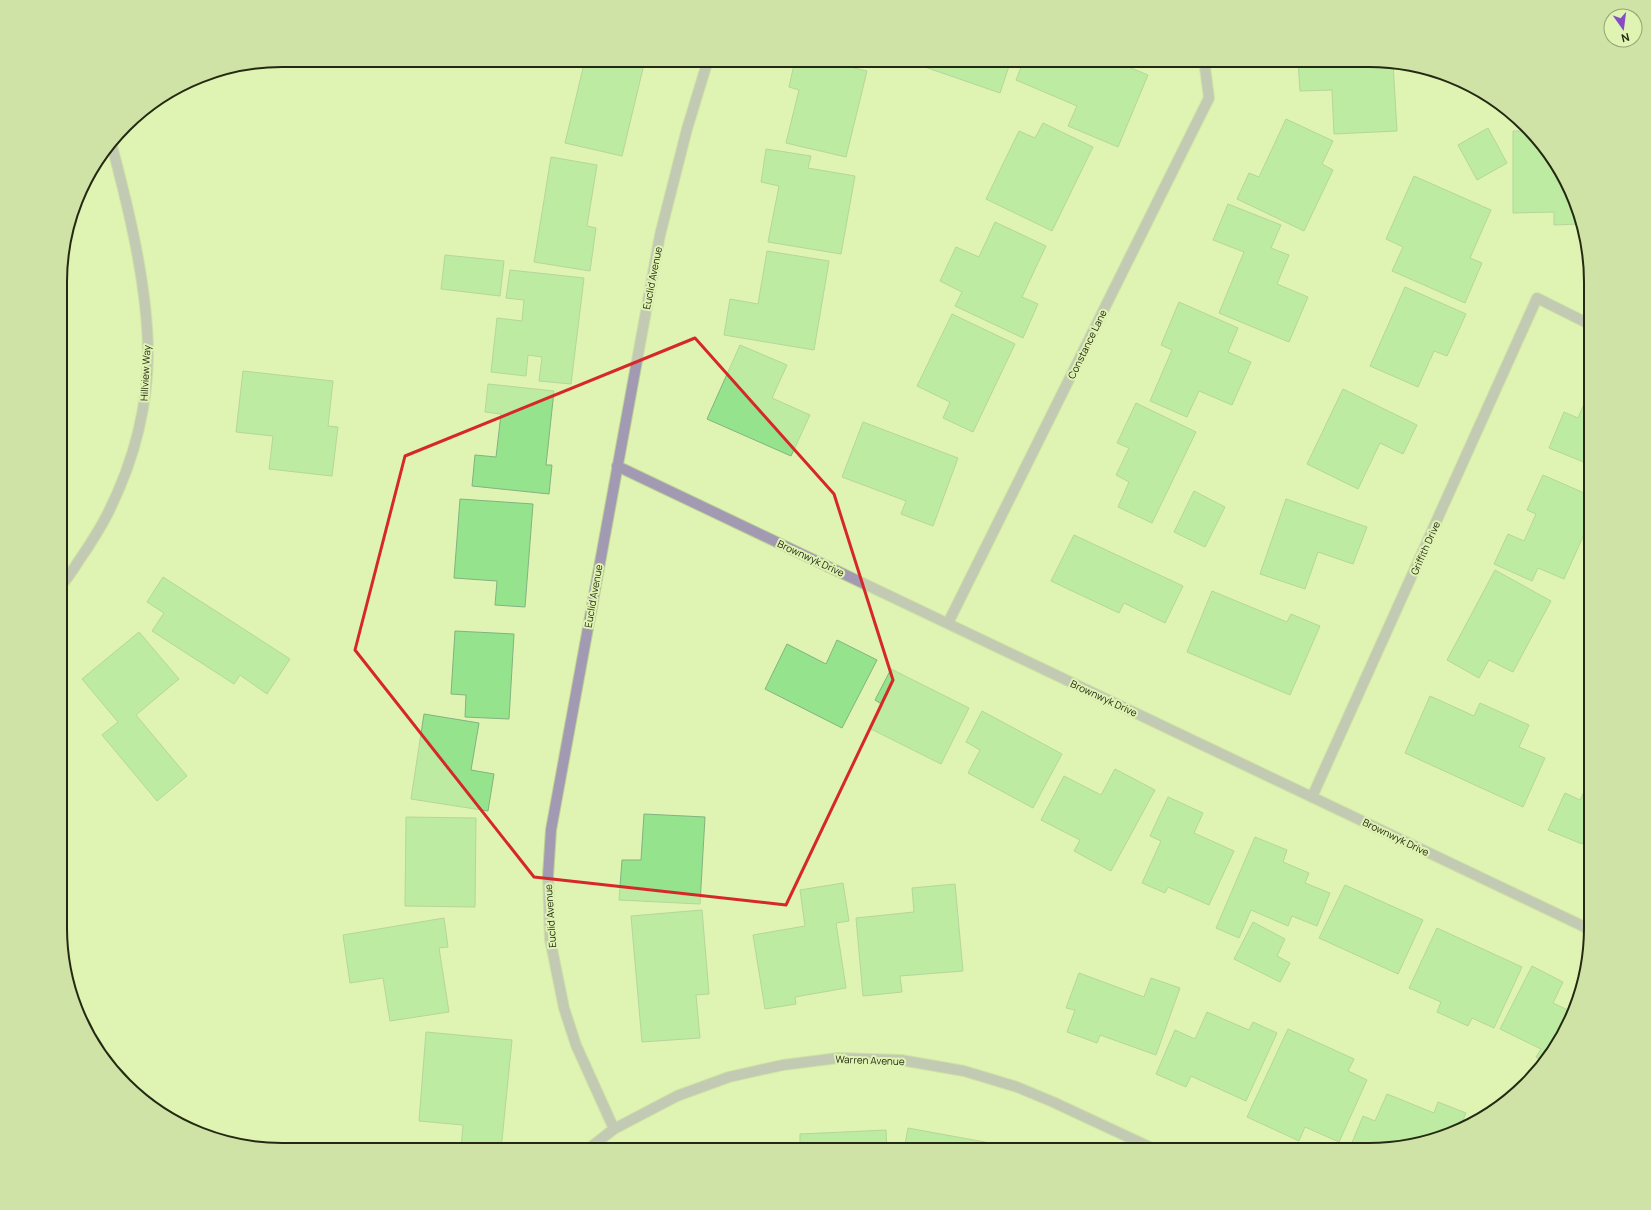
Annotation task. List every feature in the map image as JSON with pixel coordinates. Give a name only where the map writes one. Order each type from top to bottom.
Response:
[{"type":"street","name":"Euclid Avenue","points":[[614,1129],[576,1045],[564,1008],[550,939],[548,876],[551,830],[660,235],[687,129],[706,67]]},
{"type":"street","name":"Constance Lane","points":[[948,623],[1209,98],[1205,67]]},
{"type":"street","name":"Hillview Way","points":[[67,577],[97,534],[117,494],[135,446],[144,402],[148,351],[144,300],[128,203],[113,149]]},
{"type":"street","name":"Griffith Drive","points":[[1312,797],[1537,298],[1584,322]]},
{"type":"street","name":"Brownwyk Drive","points":[[617,466],[1584,927]]},
{"type":"street","name":"Warren Avenue","points":[[597,1143],[614,1129],[677,1096],[729,1077],[783,1065],[838,1058],[901,1060],[964,1071],[1017,1087],[1141,1143]]},
{"type":"highlighted area","points":[[695,338],[834,494],[893,680],[786,905],[534,877],[355,650],[405,456]]},
{"type":"building","points":[[583,67],[643,67],[622,156],[565,143]]},
{"type":"building","points":[[793,67],[850,67],[867,71],[846,157],[786,143],[799,90],[789,87]]},
{"type":"building","points":[[925,67],[1009,67],[1000,93]]},
{"type":"building","points":[[1021,67],[1129,67],[1148,75],[1118,147],[1068,126],[1077,106],[1016,80]]},
{"type":"building","points":[[1298,67],[1383,67],[1393,68],[1397,131],[1334,134],[1332,90],[1300,91]]},
{"type":"building","points":[[1286,119],[1333,141],[1322,164],[1333,170],[1304,231],[1237,199],[1249,173],[1259,177]]},
{"type":"building","points":[[1043,123],[1093,147],[1052,231],[986,199],[1019,131],[1035,138]]},
{"type":"building","points":[[1488,128],[1507,163],[1477,180],[1458,145]]},
{"type":"building","points":[[1513,131],[1522,131],[1540,151],[1562,187],[1576,224],[1554,225],[1554,212],[1513,213]]},
{"type":"building","points":[[766,149],[811,156],[808,168],[855,176],[841,254],[768,242],[779,186],[761,182]]},
{"type":"building","points":[[551,157],[597,165],[587,226],[596,228],[590,271],[534,262]]},
{"type":"building","points":[[1414,176],[1491,210],[1470,258],[1482,263],[1465,303],[1392,271],[1403,247],[1386,239]]},
{"type":"building","points":[[1228,204],[1281,225],[1271,248],[1289,255],[1277,284],[1308,297],[1289,342],[1219,313],[1244,252],[1213,240]]},
{"type":"building","points":[[995,222],[1046,246],[1022,297],[1038,304],[1023,338],[955,306],[962,292],[940,281],[956,247],[979,257]]},
{"type":"building","points":[[767,251],[829,261],[814,350],[724,335],[730,299],[758,304]]},
{"type":"building","points":[[445,255],[504,261],[500,296],[441,289]]},
{"type":"building","points":[[510,270],[584,278],[571,384],[539,381],[542,357],[528,355],[526,376],[491,372],[497,318],[522,321],[524,300],[506,298]]},
{"type":"building","points":[[1405,287],[1466,314],[1447,356],[1434,351],[1418,387],[1370,366]]},
{"type":"building","points":[[1179,302],[1238,328],[1228,352],[1251,362],[1232,405],[1199,391],[1187,417],[1150,401],[1172,350],[1161,345]]},
{"type":"building","points":[[952,314],[1015,344],[973,432],[943,418],[950,402],[917,386]]},
{"type":"building","points":[[740,345],[787,365],[772,398],[810,415],[791,456],[707,419]]},
{"type":"building","points":[[243,371],[333,381],[328,426],[338,427],[332,476],[269,469],[273,436],[236,432]]},
{"type":"building","points":[[488,384],[554,391],[546,465],[552,465],[549,494],[472,486],[475,455],[496,457],[501,414],[485,412]]},
{"type":"building","points":[[1343,389],[1417,425],[1403,454],[1380,443],[1358,489],[1307,464]]},
{"type":"building","points":[[1136,403],[1196,432],[1152,523],[1118,507],[1129,482],[1116,475],[1129,448],[1117,443]]},
{"type":"building","points":[[1584,404],[1584,462],[1549,448],[1564,412],[1578,418]]},
{"type":"building","points":[[863,422],[958,458],[933,526],[901,514],[906,501],[842,477]]},
{"type":"building","points":[[1543,475],[1584,493],[1584,535],[1564,579],[1538,568],[1532,581],[1494,564],[1508,534],[1524,541],[1536,514],[1527,510]]},
{"type":"building","points":[[1194,491],[1225,507],[1205,547],[1174,532]]},
{"type":"building","points":[[460,499],[533,504],[525,607],[495,605],[497,581],[454,578]]},
{"type":"building","points":[[1286,499],[1367,527],[1353,564],[1318,552],[1305,589],[1260,574]]},
{"type":"building","points":[[1074,535],[1183,586],[1165,623],[1124,603],[1119,613],[1051,581]]},
{"type":"building","points":[[1495,570],[1551,601],[1513,672],[1489,660],[1479,678],[1447,660]]},
{"type":"building","points":[[163,577],[290,659],[267,694],[240,675],[234,684],[152,631],[164,613],[147,602]]},
{"type":"building","points":[[1212,591],[1287,622],[1291,614],[1320,626],[1290,695],[1187,652]]},
{"type":"building","points":[[455,631],[514,634],[509,719],[465,717],[466,695],[451,694]]},
{"type":"building","points":[[139,632],[179,679],[136,715],[187,776],[157,801],[102,735],[118,722],[82,679]]},
{"type":"building","points":[[837,640],[877,660],[842,728],[765,689],[787,644],[826,664]]},
{"type":"building","points":[[891,669],[969,708],[941,764],[871,729],[883,705],[875,700]]},
{"type":"building","points":[[1430,696],[1474,716],[1480,703],[1529,725],[1519,747],[1545,758],[1523,807],[1405,753]]},
{"type":"building","points":[[982,711],[1062,754],[1033,808],[968,773],[980,750],[966,742]]},
{"type":"building","points":[[424,714],[479,723],[471,770],[494,774],[488,811],[411,799]]},
{"type":"building","points":[[1115,769],[1155,790],[1111,871],[1074,851],[1080,840],[1041,820],[1064,776],[1101,795]]},
{"type":"building","points":[[1584,792],[1584,839],[1582,844],[1548,830],[1565,793],[1580,800]]},
{"type":"building","points":[[1168,797],[1203,813],[1194,833],[1234,851],[1209,905],[1168,887],[1165,893],[1142,883],[1161,841],[1150,836]]},
{"type":"building","points":[[644,814],[705,817],[700,904],[619,900],[622,860],[641,860]]},
{"type":"building","points":[[406,817],[476,818],[475,907],[405,906]]},
{"type":"building","points":[[1255,837],[1287,850],[1283,862],[1309,873],[1305,883],[1330,893],[1317,926],[1292,916],[1288,926],[1251,910],[1239,938],[1216,928]]},
{"type":"building","points":[[843,883],[849,921],[836,923],[846,988],[795,997],[796,1004],[765,1009],[753,935],[805,926],[800,890]]},
{"type":"building","points":[[955,884],[963,971],[900,976],[902,992],[863,996],[856,918],[914,912],[912,888]]},
{"type":"building","points":[[1345,885],[1423,920],[1398,974],[1319,938]]},
{"type":"building","points":[[702,910],[709,994],[696,995],[700,1038],[642,1042],[631,916]]},
{"type":"building","points":[[444,918],[448,947],[439,948],[449,1012],[390,1021],[383,978],[350,983],[343,935]]},
{"type":"building","points":[[1253,922],[1285,939],[1277,956],[1290,963],[1280,982],[1234,959]]},
{"type":"building","points":[[1437,928],[1522,967],[1494,1028],[1472,1018],[1468,1026],[1437,1012],[1441,1002],[1409,988]]},
{"type":"building","points":[[1532,966],[1563,982],[1553,1003],[1568,1010],[1562,1023],[1540,1059],[1536,1057],[1541,1049],[1500,1029]]},
{"type":"building","points":[[1079,973],[1144,997],[1151,978],[1180,988],[1156,1055],[1100,1035],[1097,1043],[1067,1032],[1075,1010],[1066,1008]]},
{"type":"building","points":[[1207,1012],[1249,1030],[1253,1022],[1277,1033],[1246,1101],[1191,1076],[1186,1087],[1156,1074],[1175,1030],[1195,1039]]},
{"type":"building","points":[[1288,1029],[1354,1059],[1348,1071],[1367,1080],[1339,1142],[1305,1127],[1299,1141],[1247,1117]]},
{"type":"building","points":[[426,1032],[512,1040],[502,1143],[462,1143],[463,1125],[419,1121]]},
{"type":"building","points":[[1387,1094],[1434,1113],[1438,1102],[1466,1113],[1462,1122],[1424,1136],[1383,1143],[1352,1143],[1363,1116],[1375,1121]]},
{"type":"building","points":[[908,1128],[990,1143],[905,1143]]},
{"type":"building","points":[[886,1130],[887,1143],[800,1143],[800,1134]]}]
